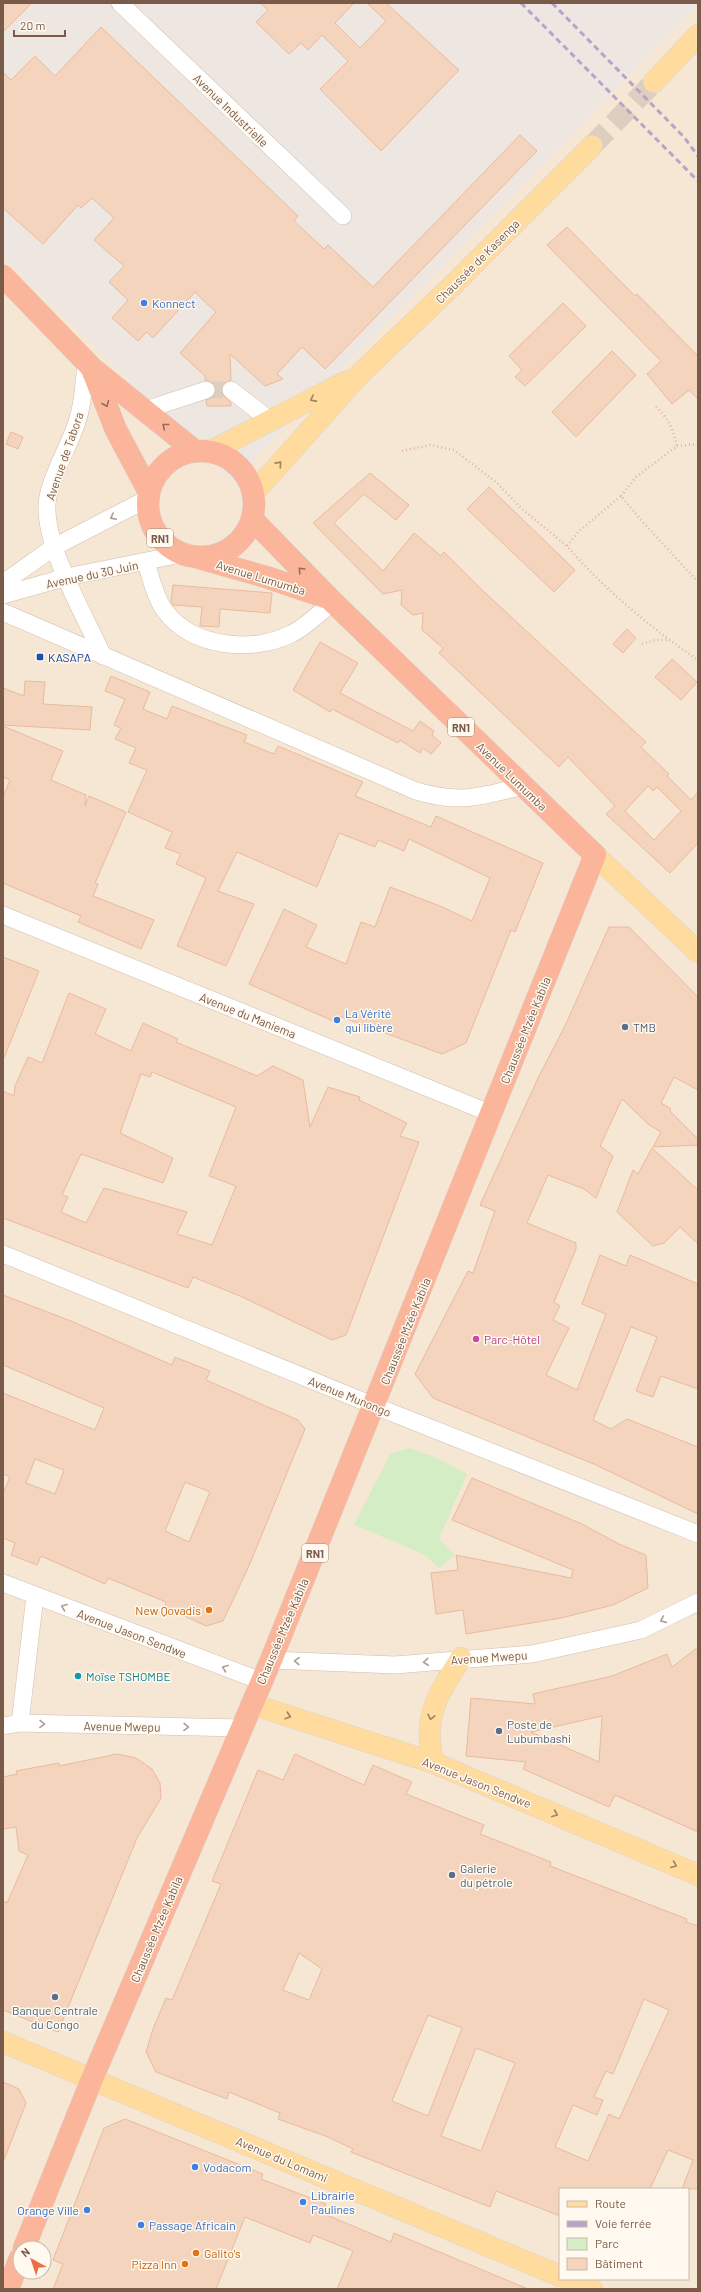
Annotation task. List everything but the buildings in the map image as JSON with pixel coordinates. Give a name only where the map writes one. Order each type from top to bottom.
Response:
[{"type":"highway","name":"Avenue Lumumba","points":[[5,279],[89,365],[145,410],[203,451],[226,456],[239,466],[248,478],[253,494],[254,506],[252,519],[247,531],[230,548],[219,554],[188,555]]},
{"type":"highway","name":"Avenue Lumumba","points":[[89,365],[116,430],[148,496],[150,522],[155,532],[171,549],[266,577],[330,600]]},
{"type":"highway","points":[[148,496],[155,476],[166,464],[179,455],[203,451]]},
{"type":"highway","name":"Avenue Lumumba","points":[[252,519],[330,600],[595,854]]},
{"type":"highway","name":"Chaussée Mzée Kabila","points":[[27,2240],[92,2079],[271,1660],[492,1114],[595,854]]},
{"type":"highway","points":[[8,2289],[12,2279]]},
{"type":"main road","points":[[654,82],[698,35]]},
{"type":"main road","name":"Chaussée de Kasenga","points":[[360,374],[452,286],[592,146]]},
{"type":"main road","points":[[203,451],[271,421],[360,374]]},
{"type":"main road","points":[[253,494],[360,374]]},
{"type":"main road","name":"Avenue Lumumba","points":[[595,854],[698,952]]},
{"type":"main road","points":[[434,1763],[428,1744],[430,1716],[461,1658]]},
{"type":"main road","name":"Avenue Jason Sendwe","points":[[251,1704],[434,1763],[698,1875]]},
{"type":"main road","name":"Avenue du Lomami","points":[[3,2042],[559,2276]]},
{"type":"main road","points":[[570,2280],[592,2289]]},
{"type":"street","name":"Avenue Industrielle","points":[[120,3],[342,216]]},
{"type":"street","name":"Avenue de Tabora","points":[[89,365],[76,424],[56,473],[47,505],[49,525],[54,547],[103,656]]},
{"type":"street","points":[[145,410],[206,390]]},
{"type":"street","points":[[231,390],[271,421]]},
{"type":"street","points":[[3,583],[54,547],[148,496]]},
{"type":"street","name":"Avenue du 30 Juin","points":[[3,595],[67,578],[188,555]]},
{"type":"street","points":[[146,562],[164,609],[170,617],[191,632],[221,643],[244,646],[272,641],[293,634],[330,600]]},
{"type":"street","points":[[3,612],[23,618],[103,656],[416,791],[438,798],[460,800],[523,786]]},
{"type":"street","name":"Avenue du Maniema","points":[[3,915],[492,1114]]},
{"type":"street","name":"Avenue Munongo","points":[[3,1254],[374,1406],[698,1534]]},
{"type":"street","name":"Avenue Jason Sendwe","points":[[3,1583],[261,1682]]},
{"type":"street","points":[[11,1725],[35,1596]]},
{"type":"street","name":"Avenue Mwepu","points":[[271,1660],[395,1665],[461,1658],[532,1654],[641,1630],[698,1602]]},
{"type":"street","name":"Avenue Mwepu","points":[[11,1725],[241,1728]]},
{"type":"path","points":[[654,405],[666,415],[672,426],[677,446]]},
{"type":"path","points":[[567,546],[578,532],[621,496],[636,477],[677,446],[698,444]]},
{"type":"path","points":[[402,451],[430,445],[454,450],[497,483],[522,509],[567,546],[589,572],[670,640],[698,660]]},
{"type":"path","points":[[621,496],[698,582]]},
{"type":"path","points":[[642,644],[655,640],[670,640]]},
{"type":"shaded area","points":[[3,3],[698,3],[698,2289],[3,2289]]},
{"type":"shaded area","points":[[3,3],[698,3],[698,5],[233,481],[3,257]]},
{"type":"green space","points":[[410,1448],[435,1457],[467,1474],[439,1539],[455,1555],[439,1568],[423,1554],[354,1525],[390,1454]]},
{"type":"tunnel","points":[[592,146],[654,82]]},
{"type":"tunnel","points":[[206,390],[231,390]]},
{"type":"railway","points":[[521,3],[698,181]]},
{"type":"railway","points":[[552,3],[684,137],[698,156]]},
{"type":"place","name":"Konnect","points":[[144,303]]},
{"type":"place","name":"KASAPA","points":[[40,657]]},
{"type":"place","name":"La Vérité qui libère","points":[[337,1020]]},
{"type":"place","name":"TMB","points":[[625,1027]]},
{"type":"place","name":"Parc-Hôtel","points":[[476,1339]]},
{"type":"place","name":"New Qovadis","points":[[209,1610]]},
{"type":"place","name":"Moïse TSHOMBE","points":[[78,1676]]},
{"type":"place","name":"Poste de Lubumbashi","points":[[499,1731]]},
{"type":"place","name":"Galerie du pétrole","points":[[452,1875]]},
{"type":"place","name":"Banque Centrale du Congo","points":[[55,1997]]},
{"type":"place","name":"Vodacom","points":[[195,2167]]},
{"type":"place","name":"Librairie Paulines","points":[[303,2202]]},
{"type":"place","name":"Orange Ville","points":[[87,2210]]},
{"type":"place","name":"Passage Africain","points":[[141,2225]]},
{"type":"place","name":"Galito's","points":[[196,2253]]},
{"type":"place","name":"Pizza Inn","points":[[185,2264]]}]
